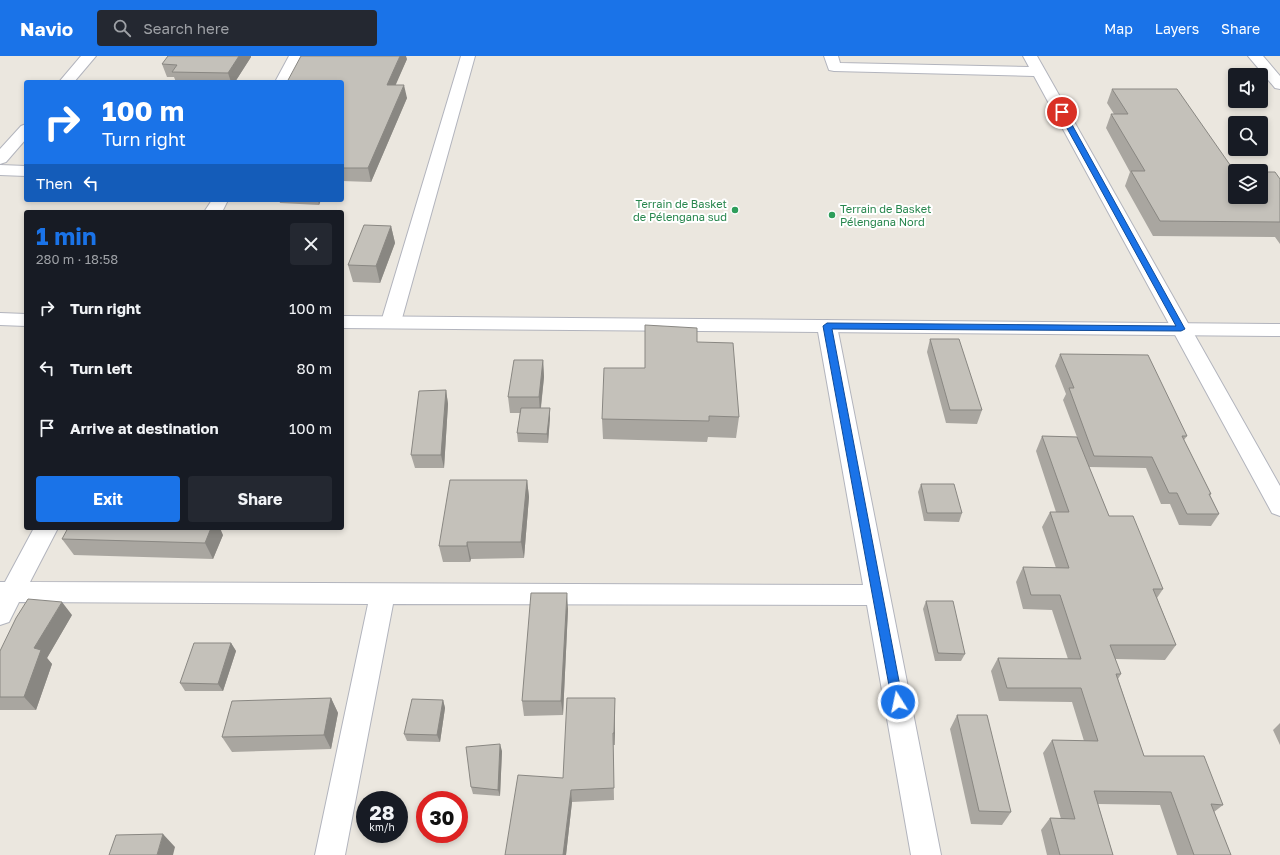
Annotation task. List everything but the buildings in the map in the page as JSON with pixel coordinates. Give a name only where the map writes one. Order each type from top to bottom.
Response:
[{"type":"street","points":[[68,80],[89,56]]},
{"type":"street","points":[[283,80],[296,56]]},
{"type":"street","points":[[391,322],[468,56]]},
{"type":"street","points":[[831,56],[834,67],[1034,64],[1280,507]]},
{"type":"street","points":[[1255,56],[1280,85]]},
{"type":"street","points":[[0,159],[24,131]]},
{"type":"street","points":[[0,170],[24,171]]},
{"type":"street","points":[[0,319],[24,320]]},
{"type":"street","points":[[344,322],[1280,330]]},
{"type":"street","points":[[827,326],[926,855]]},
{"type":"street","points":[[0,614],[6,593],[45,530]]},
{"type":"street","points":[[6,593],[878,595]]},
{"type":"street","points":[[330,855],[382,595]]},
{"type":"place","name":"Terrain de Basket de Pélengana sud","points":[[735,210]]},
{"type":"place","name":"Terrain de Basket Pélengana Nord","points":[[832,215]]},
{"type":"route","points":[[898,702],[827,326],[1181,329],[1062,112]]}]
